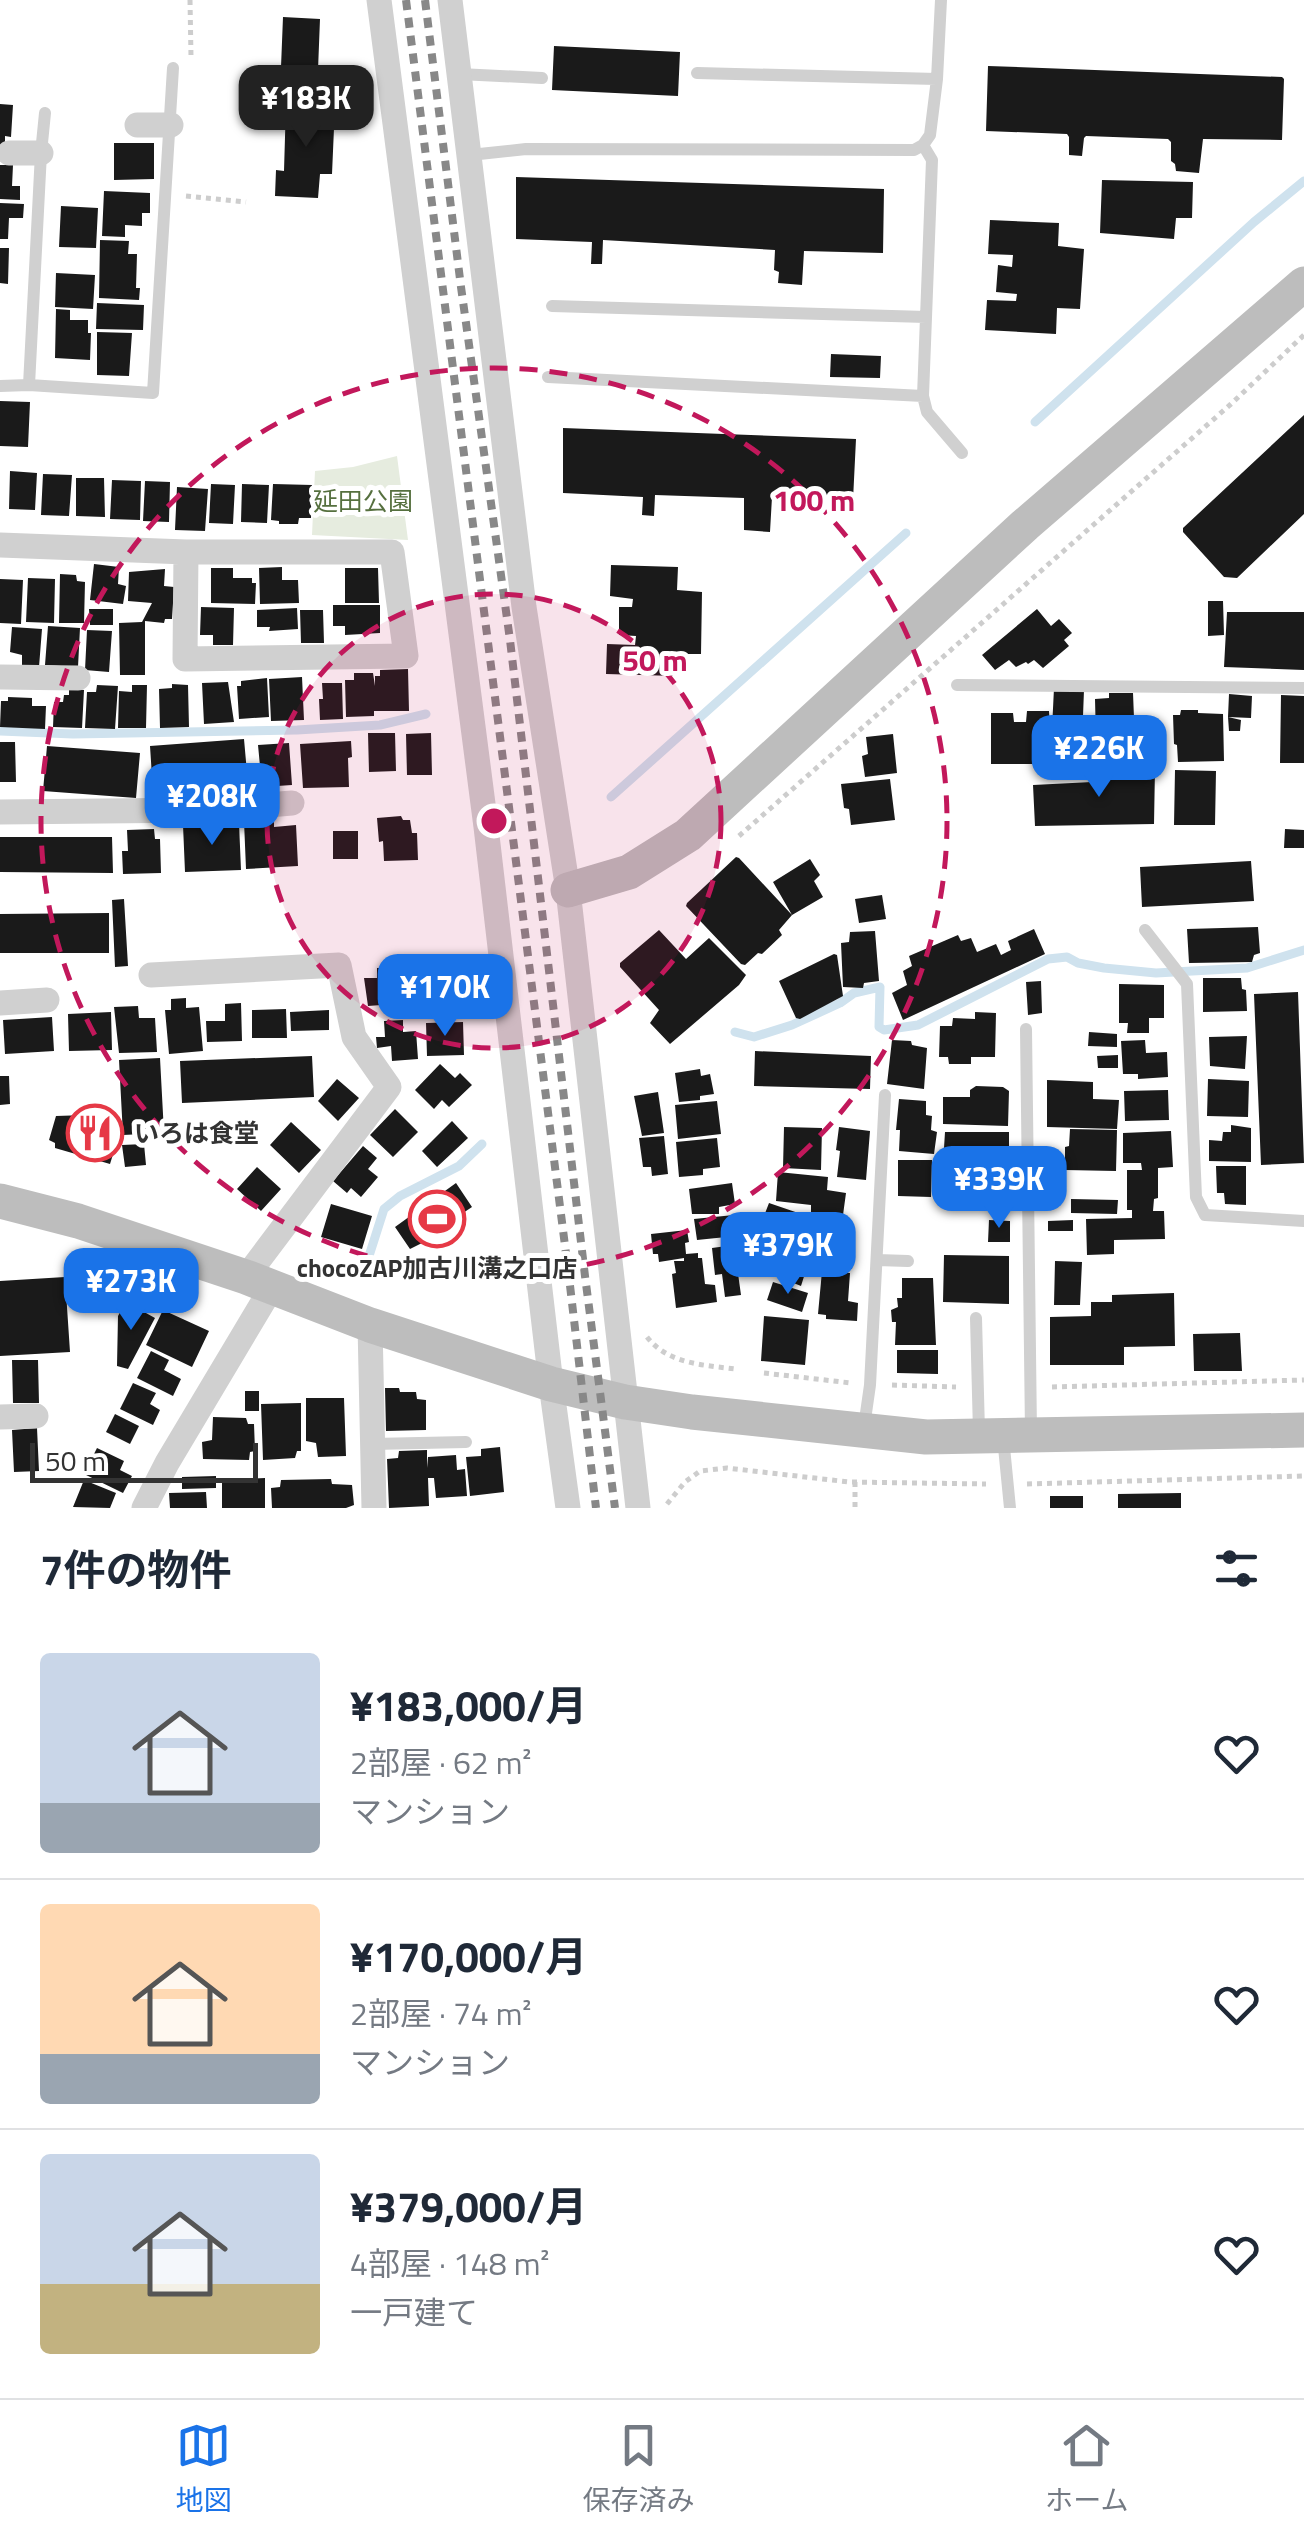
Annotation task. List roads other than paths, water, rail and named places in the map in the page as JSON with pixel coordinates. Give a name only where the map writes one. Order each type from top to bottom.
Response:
[{"type":"street","points":[[379,0],[486,827],[568,1508]]},
{"type":"street","points":[[450,0],[524,607],[568,890],[638,1508]]},
{"type":"street","points":[[137,124],[171,125]]},
{"type":"street","points":[[9,152],[41,153]]},
{"type":"street","points":[[568,890],[630,872],[688,835],[1025,526],[1304,284]]},
{"type":"street","points":[[0,545],[186,552],[392,552],[406,656],[185,660],[186,552]]},
{"type":"street","points":[[0,677],[78,678]]},
{"type":"street","points":[[0,812],[206,810],[292,803]]},
{"type":"street","points":[[144,1508],[259,1282],[390,1087],[354,1038],[339,965],[152,975]]},
{"type":"street","points":[[0,1003],[47,1000]]},
{"type":"street","points":[[0,1201],[78,1221],[551,1384],[625,1402],[926,1437],[1304,1430]]},
{"type":"street","points":[[370,1324],[374,1508]]},
{"type":"street","points":[[0,1417],[36,1416]]},
{"type":"lane","points":[[470,155],[526,150],[914,150],[930,134],[941,0]]},
{"type":"lane","points":[[0,386],[153,393],[173,68]]},
{"type":"lane","points":[[460,74],[542,78]]},
{"type":"lane","points":[[697,74],[937,80]]},
{"type":"lane","points":[[29,385],[46,114]]},
{"type":"lane","points":[[923,145],[932,160],[924,396],[927,412],[962,453]]},
{"type":"lane","points":[[552,306],[926,317]]},
{"type":"lane","points":[[548,378],[924,396]]},
{"type":"lane","points":[[956,684],[1304,688]]},
{"type":"lane","points":[[1145,930],[1186,984],[1196,1198],[1205,1215],[1304,1220]]},
{"type":"lane","points":[[1004,1435],[1030,1388],[1026,1029]]},
{"type":"lane","points":[[863,1430],[870,1385],[885,1095]]},
{"type":"lane","points":[[878,1260],[908,1261]]},
{"type":"lane","points":[[976,1318],[978,1387],[1004,1435],[1010,1508]]},
{"type":"lane","points":[[373,1444],[466,1442]]},
{"type":"waterway","points":[[1035,422],[1304,181]]},
{"type":"waterway","points":[[611,797],[906,533]]},
{"type":"waterway","points":[[0,731],[73,734],[297,730],[380,725],[426,714]]},
{"type":"waterway","points":[[735,1032],[754,1037],[792,1025],[854,993],[880,987],[879,1027],[884,1030],[918,1025],[1048,959],[1067,957],[1104,968],[1156,973],[1247,968],[1304,950]]},
{"type":"waterway","points":[[369,1256],[384,1209],[400,1196],[459,1166],[482,1144]]},
{"type":"railway","points":[[406,0],[596,1508]]},
{"type":"railway","points":[[425,0],[510,640],[615,1508]]},
{"type":"place","name":"いろは食堂","points":[[95,1133]]},
{"type":"place","name":"chocoZAP加古川溝之口店","points":[[437,1219]]},
{"type":"park label","name":"延田公園","points":[[363,501]]}]
